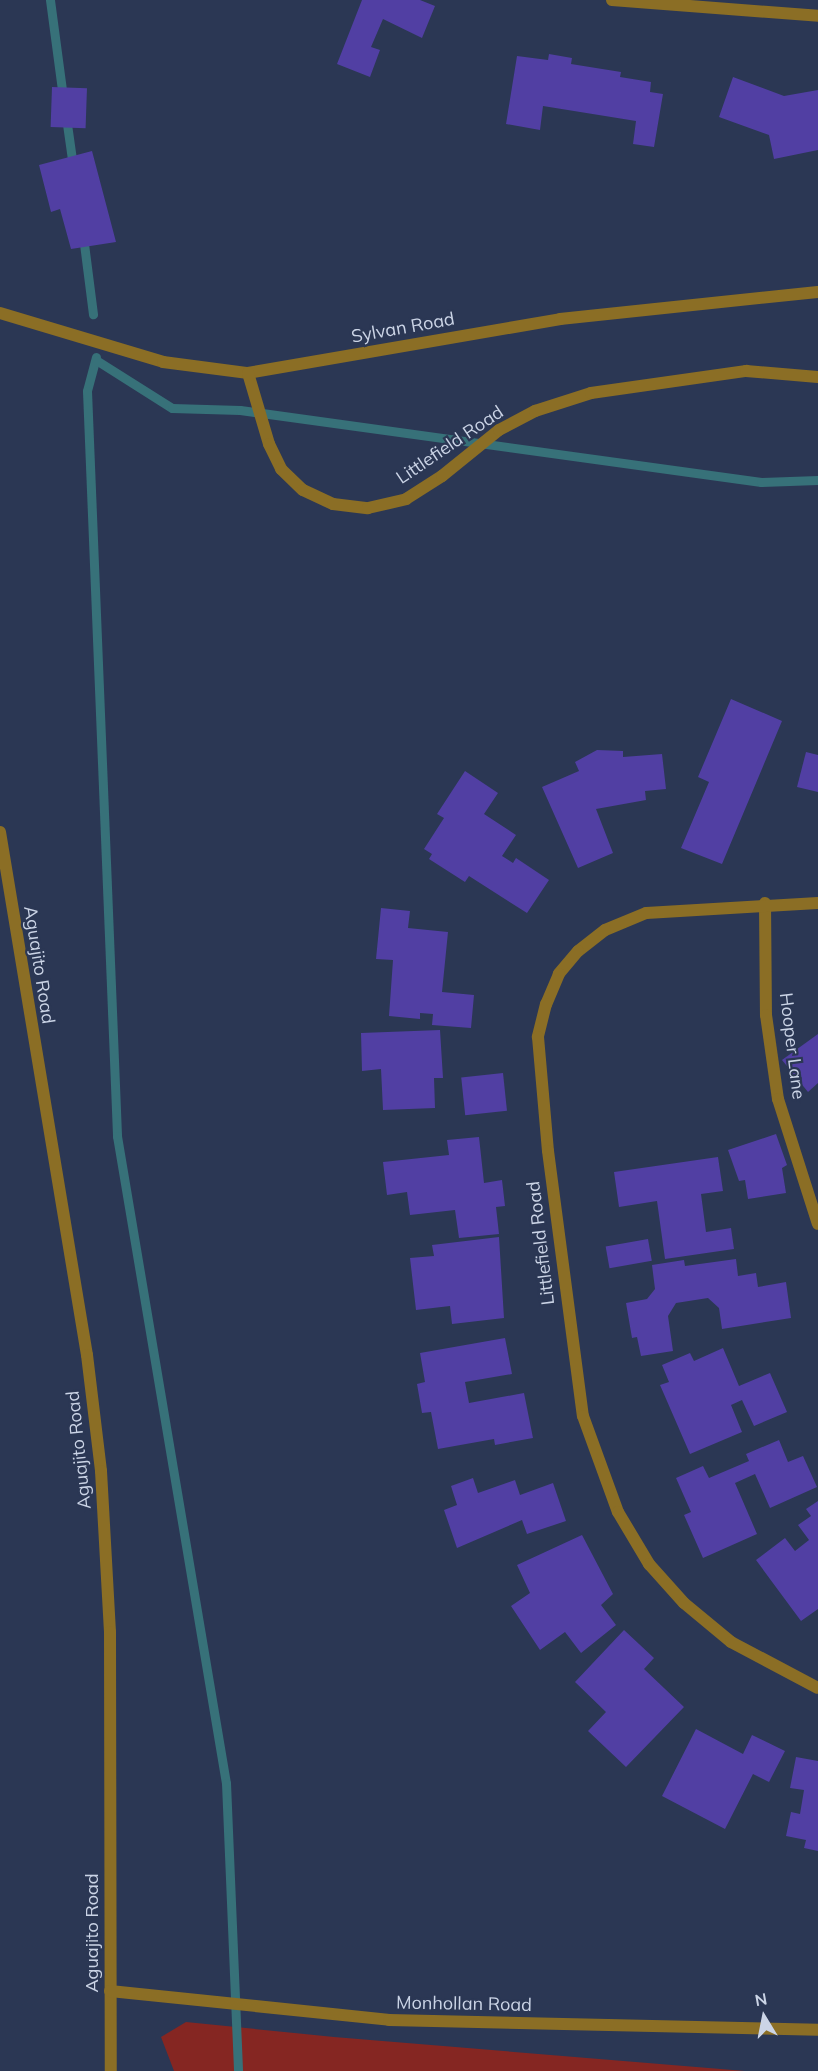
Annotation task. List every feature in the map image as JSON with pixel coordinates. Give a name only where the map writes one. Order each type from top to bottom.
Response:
[{"type":"street","points":[[612,0],[818,16]]},
{"type":"street","name":"Sylvan Road","points":[[0,313],[163,362],[248,373],[560,319],[818,292]]},
{"type":"street","name":"Littlefield Road","points":[[248,373],[269,444],[281,469],[303,490],[323,499],[368,508],[406,499],[442,476],[499,430],[535,411],[591,393],[746,371],[818,377]]},
{"type":"street","name":"Aguajito Road","points":[[0,832],[87,1355],[102,1471],[110,1632],[111,2071]]},
{"type":"street","name":"Littlefield Road","points":[[818,903],[765,903],[646,913],[605,930],[578,951],[559,974],[546,1004],[538,1037],[555,1208],[583,1416],[618,1512],[649,1564],[684,1603],[730,1642],[818,1688]]},
{"type":"street","name":"Hooper Lane","points":[[765,903],[766,1015],[778,1099],[818,1224]]},
{"type":"street","name":"Monhollan Road","points":[[111,1991],[389,2020],[818,2030]]},
{"type":"shaded area","points":[[186,2022],[334,2037],[745,2071],[174,2071],[161,2037]]},
{"type":"building","points":[[362,0],[420,0],[435,6],[422,38],[383,19],[371,47],[380,50],[370,77],[337,64]]},
{"type":"building","points":[[549,54],[572,58],[571,64],[621,72],[620,77],[651,82],[650,92],[663,94],[654,147],[633,144],[636,121],[543,106],[540,130],[506,124],[517,56],[548,60]]},
{"type":"building","points":[[733,77],[784,96],[818,90],[818,150],[774,159],[769,135],[719,117]]},
{"type":"building","points":[[52,87],[87,88],[86,128],[51,127]]},
{"type":"building","points":[[92,151],[116,242],[71,249],[60,209],[51,212],[39,165]]},
{"type":"building","points":[[731,699],[782,721],[722,864],[681,848],[709,782],[698,777]]},
{"type":"building","points":[[597,750],[623,751],[623,757],[662,754],[666,789],[645,791],[646,800],[596,809],[613,853],[578,868],[542,787],[579,771],[575,762]]},
{"type":"building","points":[[806,752],[818,755],[818,792],[797,787]]},
{"type":"building","points":[[465,771],[498,793],[484,814],[516,835],[502,856],[513,863],[516,858],[549,880],[527,913],[469,876],[465,882],[429,859],[432,854],[424,849],[444,818],[437,814]]},
{"type":"building","points":[[381,908],[410,911],[408,928],[448,932],[442,992],[474,995],[471,1028],[432,1025],[433,1014],[420,1013],[420,1019],[389,1016],[393,960],[376,959]]},
{"type":"building","points":[[440,1030],[443,1078],[434,1078],[435,1108],[383,1110],[381,1069],[362,1071],[361,1033]]},
{"type":"building","points":[[818,1034],[818,1083],[808,1092],[782,1060]]},
{"type":"building","points":[[503,1073],[507,1111],[465,1115],[461,1077]]},
{"type":"building","points":[[776,1134],[787,1165],[782,1168],[786,1193],[748,1199],[745,1180],[739,1181],[728,1150]]},
{"type":"building","points":[[479,1137],[484,1183],[502,1180],[505,1206],[496,1207],[499,1234],[459,1238],[455,1210],[410,1215],[407,1192],[387,1195],[383,1162],[449,1155],[447,1140]]},
{"type":"building","points":[[718,1157],[723,1191],[701,1194],[706,1232],[731,1228],[734,1249],[665,1259],[657,1201],[619,1207],[614,1172]]},
{"type":"building","points":[[499,1237],[504,1318],[452,1324],[450,1306],[416,1310],[410,1258],[434,1256],[432,1245]]},
{"type":"building","points":[[648,1239],[652,1261],[609,1268],[606,1246]]},
{"type":"building","points":[[736,1259],[738,1276],[756,1273],[758,1287],[786,1282],[791,1318],[722,1329],[719,1308],[708,1298],[676,1303],[668,1316],[673,1351],[641,1356],[637,1337],[632,1338],[626,1303],[647,1299],[655,1289],[652,1265],[684,1260],[685,1266]]},
{"type":"building","points":[[505,1338],[512,1374],[465,1382],[469,1403],[524,1393],[533,1438],[495,1445],[494,1439],[438,1449],[431,1412],[422,1413],[417,1384],[425,1382],[420,1353]]},
{"type":"building","points":[[723,1348],[739,1386],[770,1373],[787,1412],[754,1426],[742,1400],[731,1405],[742,1432],[690,1454],[660,1385],[669,1382],[662,1365],[690,1353],[694,1361]]},
{"type":"building","points":[[779,1440],[788,1462],[803,1456],[817,1487],[770,1508],[755,1474],[735,1483],[757,1534],[703,1558],[684,1515],[691,1512],[676,1478],[703,1466],[709,1478],[749,1461],[746,1454]]},
{"type":"building","points":[[473,1478],[478,1493],[515,1480],[520,1495],[553,1483],[566,1521],[527,1534],[522,1520],[457,1548],[444,1510],[457,1505],[451,1486]]},
{"type":"building","points":[[818,1501],[818,1609],[801,1621],[756,1560],[785,1538],[795,1551],[809,1540],[798,1525],[811,1516],[806,1509]]},
{"type":"building","points":[[582,1535],[613,1594],[601,1605],[616,1625],[581,1653],[565,1632],[540,1650],[511,1606],[530,1593],[517,1565]]},
{"type":"building","points":[[624,1630],[654,1658],[644,1669],[684,1707],[626,1767],[588,1731],[606,1712],[575,1682]]},
{"type":"building","points":[[696,1729],[743,1754],[752,1735],[785,1751],[769,1782],[753,1774],[725,1829],[662,1796]]},
{"type":"building","points":[[796,1757],[818,1761],[818,1851],[804,1848],[806,1840],[786,1836],[791,1812],[800,1814],[804,1790],[790,1788]]},
{"type":"waterway","points":[[50,0],[63,98]]},
{"type":"waterway","points":[[66,117],[73,166]]},
{"type":"waterway","points":[[83,236],[93,314]]},
{"type":"waterway","points":[[96,357],[87,391],[117,1136],[226,1783],[238,2071]]},
{"type":"waterway","points":[[96,360],[172,408],[240,410],[761,482],[818,480]]}]
